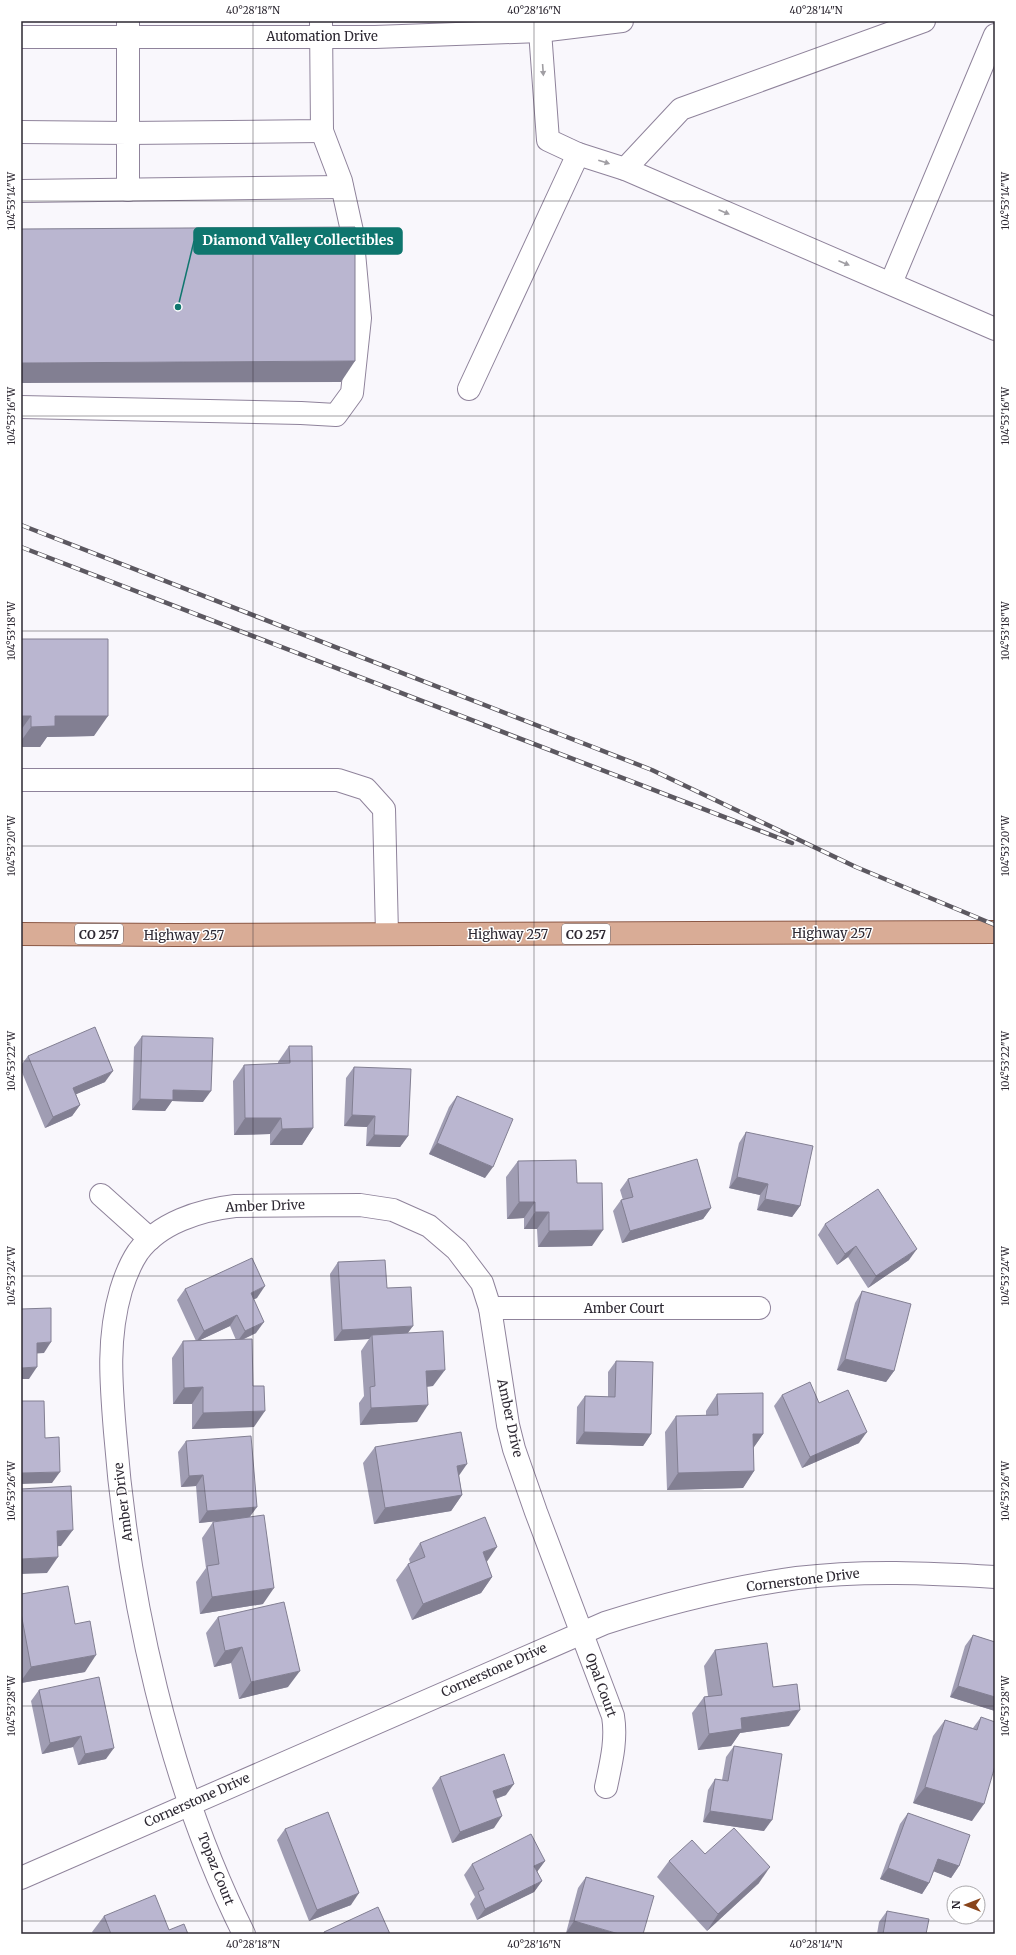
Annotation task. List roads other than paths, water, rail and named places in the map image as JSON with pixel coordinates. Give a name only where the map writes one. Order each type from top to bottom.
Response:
[{"type":"main road","name":"Highway 257","points":[[21,934],[995,932]]},
{"type":"street","name":"Automation Drive","points":[[21,37],[128,29],[321,29],[375,37],[540,31],[622,21]]},
{"type":"street","points":[[625,169],[681,109],[924,21]]},
{"type":"street","points":[[128,29],[128,190]]},
{"type":"street","points":[[21,407],[336,415],[352,393],[360,318],[352,231],[342,187],[322,131],[321,29]]},
{"type":"street","points":[[540,31],[548,140],[578,154],[625,169],[891,282],[995,329]]},
{"type":"street","points":[[891,282],[995,35]]},
{"type":"street","points":[[21,132],[128,133],[322,131]]},
{"type":"street","points":[[469,389],[578,154]]},
{"type":"street","points":[[21,191],[342,187]]},
{"type":"street","points":[[21,780],[338,780],[366,788],[384,809],[387,934]]},
{"type":"street","points":[[101,1195],[150,1239]]},
{"type":"street","name":"Amber Drive","points":[[190,1804],[148,1652],[127,1540],[120,1488],[112,1384],[111,1341],[114,1313],[126,1274],[137,1253],[150,1239],[184,1217],[229,1207],[360,1205],[393,1210],[429,1226],[457,1250],[482,1282],[490,1308],[508,1425],[514,1449],[581,1632]]},
{"type":"street","name":"Amber Court","points":[[490,1308],[759,1308]]},
{"type":"street","name":"Cornerstone Drive","points":[[21,1878],[581,1632],[663,1605],[727,1590],[798,1578],[859,1573],[926,1572],[995,1577]]},
{"type":"street","name":"Opal Court","points":[[581,1632],[613,1716],[615,1731],[614,1747],[606,1787]]},
{"type":"street","name":"Topaz Court","points":[[190,1804],[212,1862],[244,1934]]},
{"type":"railway","points":[[21,525],[652,770],[856,867],[995,925]]},
{"type":"railway","points":[[21,547],[792,843]]},
{"type":"place","name":"Diamond Valley Collectibles","points":[[178,307]]}]
